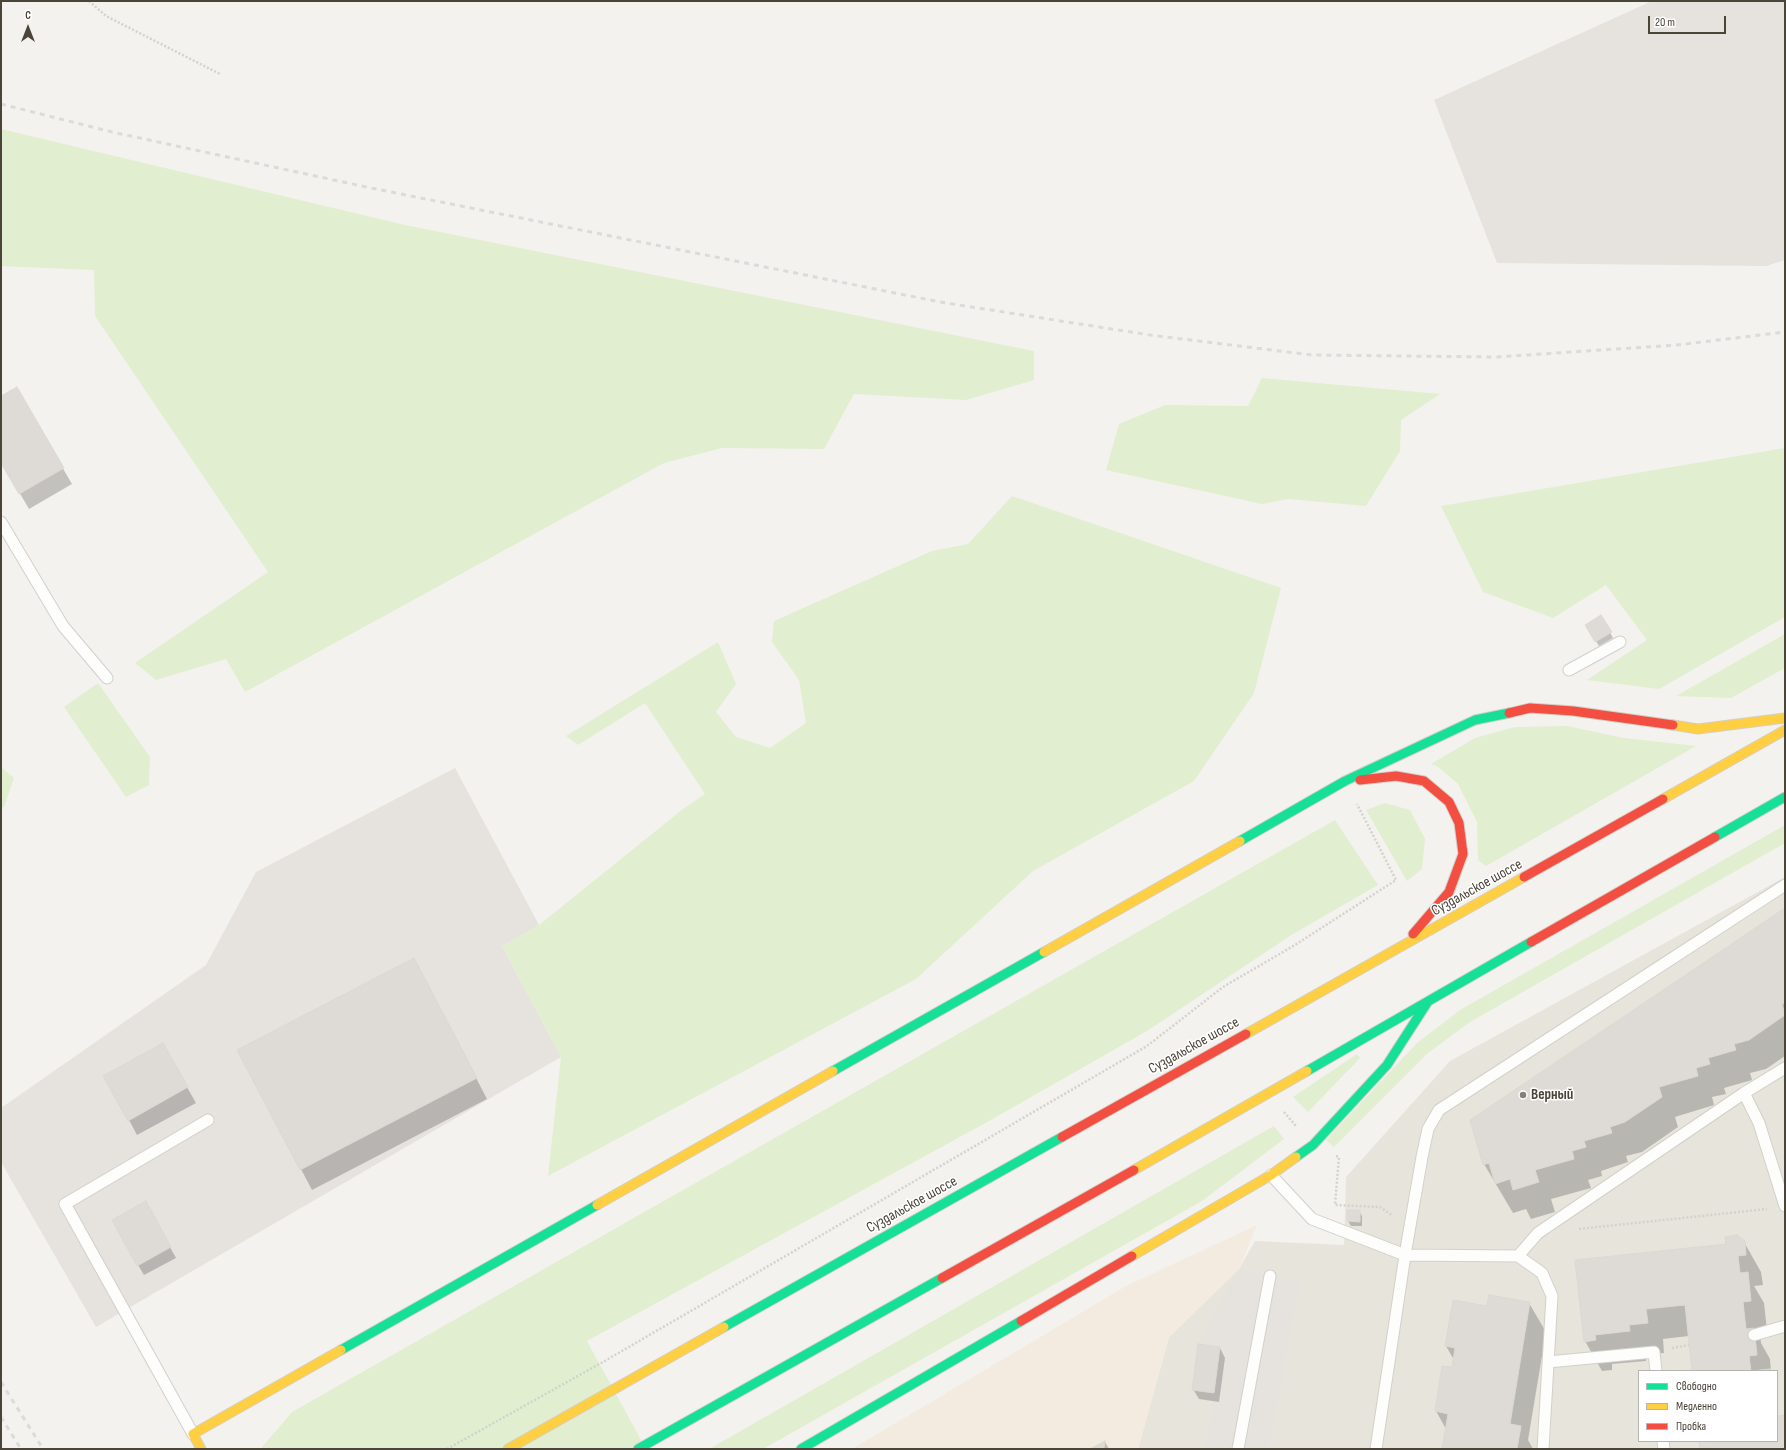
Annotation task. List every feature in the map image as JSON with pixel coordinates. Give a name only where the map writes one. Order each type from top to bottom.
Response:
[{"type":"main road","points":[[202,1449],[193,1434],[1345,781],[1475,720],[1530,708],[1573,711],[1698,729],[1785,718]]},
{"type":"main road","name":"Суздальское шоссе","points":[[508,1449],[1785,730]]},
{"type":"main road","points":[[1345,781],[1396,776],[1424,781],[1449,802],[1459,823],[1463,854],[1449,892],[1403,945]]},
{"type":"main road","points":[[638,1449],[1241,1110],[1430,999],[1785,797]]},
{"type":"main road","points":[[801,1449],[1271,1175],[1313,1145],[1387,1065],[1430,999]]},
{"type":"lane","points":[[1,522],[63,626],[107,678]]},
{"type":"lane","points":[[1569,670],[1620,642]]},
{"type":"lane","points":[[1376,1449],[1405,1255],[1428,1129],[1439,1110],[1785,885]]},
{"type":"lane","points":[[1518,1256],[1538,1234],[1744,1093],[1785,1068]]},
{"type":"lane","points":[[1744,1093],[1759,1123],[1785,1206]]},
{"type":"lane","points":[[193,1434],[65,1204],[208,1120]]},
{"type":"lane","points":[[1271,1175],[1312,1219],[1405,1255],[1518,1256],[1542,1273],[1552,1296],[1543,1449]]},
{"type":"lane","points":[[1238,1449],[1270,1276]]},
{"type":"lane","points":[[1754,1336],[1785,1326]]},
{"type":"lane","points":[[1548,1362],[1654,1352],[1656,1370]]},
{"type":"path","points":[[89,1],[106,16],[220,74]]},
{"type":"path","points":[[447,1449],[603,1362],[1147,1046],[1223,987],[1295,945],[1396,880],[1345,781]]},
{"type":"path","points":[[1284,1112],[1313,1145],[1339,1157],[1335,1205],[1380,1207],[1410,1228]]},
{"type":"path","points":[[1577,1229],[1770,1209]]},
{"type":"shaded area","points":[[1652,1],[1785,1],[1785,260],[1766,266],[1497,263],[1434,100]]},
{"type":"shaded area","points":[[455,768],[539,925],[502,946],[561,1057],[96,1327],[1,1162],[1,1108],[206,965],[256,872]]},
{"type":"shaded area","points":[[1785,877],[1785,1449],[1138,1449],[1169,1337],[1239,1269],[1255,1241],[1344,1245],[1346,1177],[1450,1061]]},
{"type":"shaded area","points":[[1257,1225],[1239,1269],[1169,1337],[1138,1449],[852,1449],[1126,1286]]},
{"type":"shaded area","points":[[1239,1269],[1300,1282],[1269,1449],[1206,1449],[1220,1347],[1198,1344]]},
{"type":"green space","points":[[1,129],[405,225],[1034,351],[1034,380],[966,400],[854,394],[824,449],[722,448],[664,463],[245,692],[226,659],[156,680],[135,663],[268,572],[95,316],[94,270],[1,266]]},
{"type":"green space","points":[[1262,378],[1440,394],[1401,420],[1400,451],[1366,506],[1288,499],[1262,504],[1106,470],[1119,424],[1165,405],[1248,406]]},
{"type":"green space","points":[[1785,448],[1785,617],[1659,689],[1587,680],[1647,640],[1606,585],[1553,618],[1483,592],[1441,506]]},
{"type":"green space","points":[[1012,496],[1281,588],[1254,693],[1194,781],[1033,871],[916,979],[548,1176],[561,1057],[502,946],[539,925],[683,809],[705,794],[645,703],[578,745],[566,736],[718,642],[736,684],[716,712],[736,737],[770,748],[806,723],[799,680],[772,642],[774,621],[932,551],[968,544]]},
{"type":"green space","points":[[1785,634],[1785,668],[1731,698],[1676,696]]},
{"type":"green space","points":[[98,683],[150,757],[149,785],[126,797],[64,707]]},
{"type":"green space","points":[[1567,726],[1624,738],[1696,746],[1486,866],[1478,860],[1477,822],[1458,784],[1437,766],[1431,764],[1475,738],[1515,727]]},
{"type":"green space","points":[[1,767],[14,778],[4,807],[1,808]]},
{"type":"green space","points":[[1385,803],[1410,810],[1425,839],[1422,869],[1407,881],[1366,810]]},
{"type":"green space","points":[[1335,820],[1378,885],[1293,934],[1147,1031],[989,1121],[587,1341],[646,1449],[262,1449],[262,1447],[292,1412]]},
{"type":"green space","points":[[1785,825],[1785,843],[1470,1022],[1428,1053],[1334,1147],[1326,1140],[1417,1043],[1460,1010]]},
{"type":"green space","points":[[1357,1054],[1360,1058],[1308,1112],[1293,1097]]},
{"type":"green space","points":[[1274,1126],[1284,1139],[1202,1201],[763,1449],[709,1449]]},
{"type":"building","points":[[17,387],[64,468],[19,494],[1,463],[1,396]]},
{"type":"building","points":[[1601,615],[1612,632],[1595,642],[1585,625]]},
{"type":"building","points":[[1785,908],[1785,1003],[1782,1004],[1785,1015],[1749,1040],[1734,1044],[1736,1050],[1708,1058],[1710,1064],[1696,1068],[1698,1076],[1659,1087],[1662,1097],[1625,1122],[1610,1127],[1612,1133],[1584,1141],[1586,1147],[1572,1151],[1574,1159],[1535,1170],[1539,1182],[1513,1190],[1510,1179],[1495,1184],[1489,1163],[1483,1165],[1470,1120]]},
{"type":"building","points":[[414,958],[477,1078],[300,1170],[237,1050]]},
{"type":"building","points":[[163,1043],[188,1087],[128,1121],[103,1076]]},
{"type":"building","points":[[146,1201],[171,1247],[137,1266],[112,1220]]},
{"type":"building","points":[[1347,1210],[1360,1210],[1360,1222],[1347,1221]]},
{"type":"building","points":[[1737,1235],[1745,1241],[1746,1255],[1738,1256],[1740,1273],[1748,1272],[1751,1301],[1743,1302],[1746,1329],[1754,1328],[1757,1355],[1749,1356],[1751,1370],[1692,1370],[1685,1305],[1646,1309],[1648,1323],[1629,1325],[1630,1331],[1595,1335],[1596,1340],[1584,1342],[1575,1260],[1726,1244],[1725,1237]]},
{"type":"building","points":[[1489,1295],[1530,1302],[1510,1424],[1521,1426],[1517,1449],[1442,1449],[1448,1414],[1435,1411],[1442,1366],[1452,1367],[1455,1348],[1445,1346],[1453,1300],[1487,1306]]},
{"type":"building","points":[[1198,1344],[1220,1347],[1214,1393],[1192,1390]]},
{"type":"building","points":[[1785,1415],[1785,1449],[1700,1449],[1699,1442],[1778,1442],[1778,1416]]},
{"type":"building","points":[[1105,1441],[1104,1449],[1090,1449]]},
{"type":"railway","points":[[1,104],[112,132],[371,188],[940,302],[1150,335],[1312,355],[1496,357],[1677,345],[1785,332]]},
{"type":"railway","points":[[1,1382],[43,1449]]},
{"type":"railway","points":[[1,1417],[21,1449]]},
{"type":"traffic: fast","points":[[1240,841],[1345,781],[1475,720],[1509,713]]},
{"type":"traffic: fast","points":[[1715,837],[1785,797]]},
{"type":"traffic: fast","points":[[1307,1071],[1531,942]]},
{"type":"traffic: fast","points":[[833,1071],[1044,952]]},
{"type":"traffic: fast","points":[[1296,1157],[1313,1145],[1387,1065],[1427,1003]]},
{"type":"traffic: fast","points":[[724,1327],[1062,1137]]},
{"type":"traffic: fast","points":[[341,1350],[597,1205]]},
{"type":"traffic: fast","points":[[638,1449],[942,1278]]},
{"type":"traffic: fast","points":[[801,1449],[1021,1321]]},
{"type":"traffic: slow","points":[[1673,725],[1698,729],[1785,718]]},
{"type":"traffic: slow","points":[[1663,799],[1785,730]]},
{"type":"traffic: slow","points":[[1044,952],[1240,841]]},
{"type":"traffic: slow","points":[[1246,1034],[1524,877]]},
{"type":"traffic: slow","points":[[597,1205],[833,1071]]},
{"type":"traffic: slow","points":[[1134,1170],[1307,1071]]},
{"type":"traffic: slow","points":[[1132,1256],[1271,1175],[1296,1157]]},
{"type":"traffic: slow","points":[[508,1449],[724,1327]]},
{"type":"traffic: slow","points":[[201,1449],[193,1434],[341,1350]]},
{"type":"traffic: jam","points":[[1509,713],[1530,708],[1573,711],[1673,725]]},
{"type":"traffic: jam","points":[[1360,780],[1396,776],[1424,781],[1449,802],[1459,823],[1463,854],[1449,892],[1413,934]]},
{"type":"traffic: jam","points":[[1524,877],[1663,799]]},
{"type":"traffic: jam","points":[[1531,942],[1715,837]]},
{"type":"traffic: jam","points":[[1062,1137],[1246,1034]]},
{"type":"traffic: jam","points":[[942,1278],[1134,1170]]},
{"type":"traffic: jam","points":[[1021,1321],[1132,1256]]},
{"type":"place","name":"Верный","points":[[1523,1095]]}]
